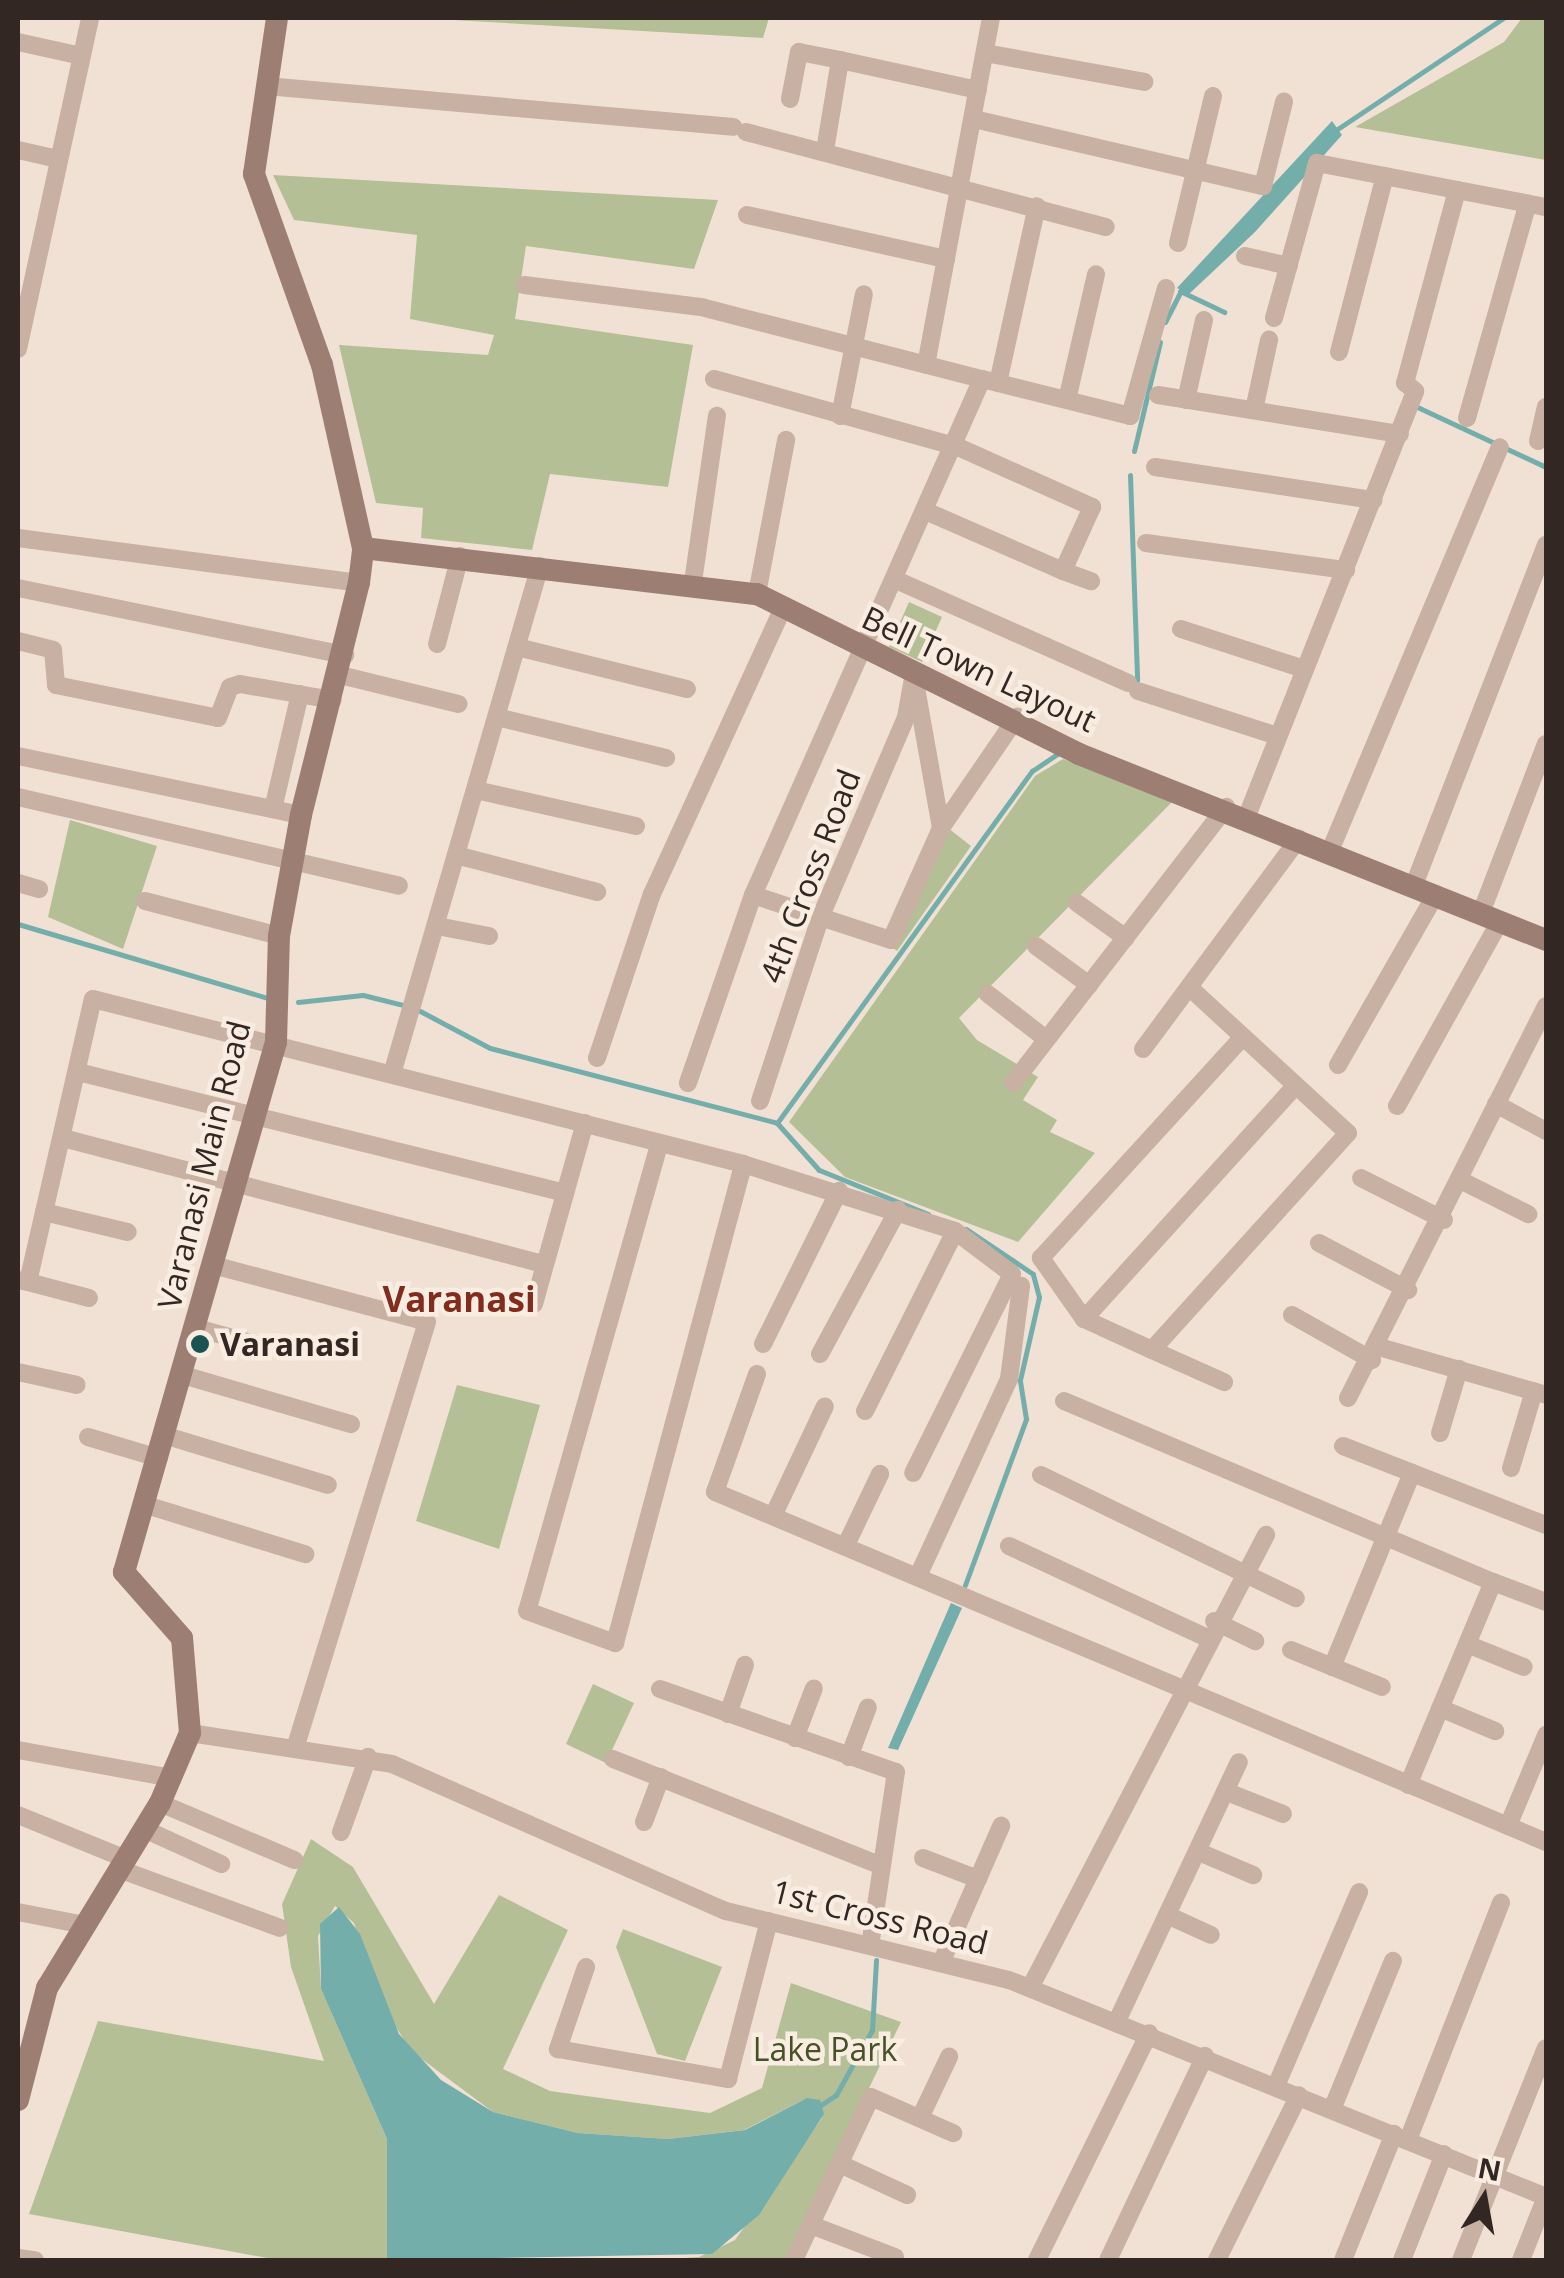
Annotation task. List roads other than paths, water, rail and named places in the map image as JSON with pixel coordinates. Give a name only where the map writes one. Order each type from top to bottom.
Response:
[{"type":"street","points":[[18,349],[27,259],[58,159],[90,18]]},
{"type":"street","name":"Varanasi Main Road","points":[[18,2100],[47,1988],[160,1803],[190,1733],[182,1638],[124,1572],[163,1447],[276,1042],[279,936],[301,814],[342,666],[359,583],[363,548],[318,348],[254,174],[277,18]]},
{"type":"street","points":[[926,365],[992,18]]},
{"type":"street","points":[[18,42],[81,56]]},
{"type":"street","points":[[790,99],[798,52],[978,90]]},
{"type":"street","points":[[985,53],[1144,82]]},
{"type":"street","points":[[825,151],[840,60]]},
{"type":"street","points":[[266,86],[740,129],[963,184],[1106,226]]},
{"type":"street","points":[[1178,243],[1213,96]]},
{"type":"street","points":[[974,119],[1263,186],[1284,102]]},
{"type":"street","points":[[18,150],[58,159]]},
{"type":"street","points":[[1274,318],[1317,163],[1537,205],[1467,418]]},
{"type":"street","points":[[1339,352],[1385,176]]},
{"type":"street","points":[[1013,1083],[1126,938],[1237,812],[1278,736],[1412,398],[1404,382],[1456,190]]},
{"type":"street","points":[[688,1084],[753,896],[860,650],[990,381],[1037,206]]},
{"type":"street","points":[[747,215],[946,259]]},
{"type":"street","points":[[1245,256],[1289,266]]},
{"type":"street","points":[[1066,400],[1096,274]]},
{"type":"street","points":[[524,285],[701,307],[852,349],[1130,416],[1166,288]]},
{"type":"street","points":[[840,416],[864,294]]},
{"type":"street","points":[[1186,400],[1204,320]]},
{"type":"street","points":[[1254,410],[1269,340]]},
{"type":"street","points":[[714,378],[958,448],[1092,508],[1063,572]]},
{"type":"street","points":[[1158,395],[1400,434]]},
{"type":"street","points":[[1538,441],[1546,406]]},
{"type":"street","points":[[693,582],[717,416]]},
{"type":"street","points":[[757,594],[786,440]]},
{"type":"street","points":[[1330,850],[1500,447]]},
{"type":"street","points":[[1155,468],[1374,500]]},
{"type":"street","points":[[928,512],[1063,572],[1091,580]]},
{"type":"street","points":[[18,538],[359,583]]},
{"type":"street","points":[[1146,544],[1346,570]]},
{"type":"street","points":[[1338,1065],[1425,890],[1546,545]]},
{"type":"street","name":"Bell Town Layout","points":[[363,548],[693,582],[757,594],[860,650],[1017,718],[1071,747],[1546,940]]},
{"type":"street","points":[[437,644],[460,556]]},
{"type":"street","points":[[392,1074],[540,566]]},
{"type":"street","points":[[896,580],[1133,687],[1278,736]]},
{"type":"street","points":[[18,588],[342,666],[458,704]]},
{"type":"street","points":[[597,1058],[652,894],[784,606]]},
{"type":"street","points":[[1181,629],[1304,668]]},
{"type":"street","points":[[18,641],[53,650],[56,686],[218,718],[230,686],[333,700]]},
{"type":"street","points":[[517,647],[687,689]]},
{"type":"street","points":[[914,673],[940,828]]},
{"type":"street","name":"4th Cross Road","points":[[760,1101],[820,918],[906,717],[914,673]]},
{"type":"street","points":[[273,809],[300,694]]},
{"type":"street","points":[[497,717],[666,758]]},
{"type":"street","points":[[753,896],[890,940],[940,828],[1017,718]]},
{"type":"street","points":[[1397,1106],[1490,917],[1546,744]]},
{"type":"street","points":[[18,756],[301,814]]},
{"type":"street","points":[[476,790],[636,826]]},
{"type":"street","points":[[18,797],[399,886]]},
{"type":"street","points":[[1143,1049],[1299,838]]},
{"type":"street","points":[[456,855],[597,892]]},
{"type":"street","points":[[18,883],[39,890]]},
{"type":"street","points":[[146,901],[279,936]]},
{"type":"street","points":[[1077,903],[1126,938]]},
{"type":"street","points":[[436,926],[488,936]]},
{"type":"street","points":[[1036,946],[1089,986]]},
{"type":"street","points":[[1152,1350],[1348,1133],[1189,987]]},
{"type":"street","points":[[988,994],[1046,1040]]},
{"type":"street","points":[[89,1298],[22,1281],[63,1138],[93,999],[276,1042],[743,1164],[955,1231],[1012,1274],[913,1473]]},
{"type":"street","points":[[1348,1398],[1376,1354],[1464,1182],[1496,1104],[1541,1030],[1546,1006]]},
{"type":"street","points":[[1224,1382],[1084,1319],[1042,1258],[1243,1037]]},
{"type":"street","points":[[78,1072],[257,1110],[565,1192]]},
{"type":"street","points":[[1084,1319],[1295,1086]]},
{"type":"street","points":[[1496,1104],[1546,1131]]},
{"type":"street","points":[[534,1304],[585,1123]]},
{"type":"street","points":[[63,1138],[543,1264]]},
{"type":"street","points":[[658,1144],[527,1611],[615,1643],[743,1164]]},
{"type":"street","points":[[1361,1178],[1444,1220]]},
{"type":"street","points":[[1464,1182],[1528,1214]]},
{"type":"street","points":[[763,1344],[839,1192]]},
{"type":"street","points":[[820,1354],[898,1210]]},
{"type":"street","points":[[44,1212],[128,1232]]},
{"type":"street","points":[[865,1411],[955,1231]]},
{"type":"street","points":[[1319,1243],[1408,1290]]},
{"type":"street","points":[[213,1265],[427,1322],[297,1743]]},
{"type":"street","points":[[918,1576],[1010,1379],[1020,1286]]},
{"type":"street","points":[[1292,1315],[1376,1354],[1459,1369],[1540,1393],[1511,1468]]},
{"type":"street","points":[[196,1328],[258,1345]]},
{"type":"street","points":[[1440,1433],[1459,1369]]},
{"type":"street","points":[[18,1372],[77,1385]]},
{"type":"street","points":[[757,1374],[711,1488],[1182,1692],[1546,1842]]},
{"type":"street","points":[[183,1375],[351,1424]]},
{"type":"street","points":[[1064,1401],[1546,1602]]},
{"type":"street","points":[[774,1514],[825,1406]]},
{"type":"street","points":[[88,1437],[163,1447],[328,1485]]},
{"type":"street","points":[[1343,1446],[1546,1525]]},
{"type":"street","points":[[1332,1666],[1412,1473]]},
{"type":"street","points":[[846,1545],[880,1474]]},
{"type":"street","points":[[1041,1475],[1296,1598]]},
{"type":"street","points":[[143,1504],[305,1554]]},
{"type":"street","points":[[1030,1988],[1211,1629],[1266,1535]]},
{"type":"street","points":[[1009,1546],[1211,1629],[1255,1641]]},
{"type":"street","points":[[1408,1785],[1493,1582]]},
{"type":"street","points":[[1467,1644],[1524,1667]]},
{"type":"street","points":[[1291,1650],[1382,1686]]},
{"type":"street","points":[[728,1714],[746,1665]]},
{"type":"street","points":[[795,1738],[814,1688]]},
{"type":"street","points":[[660,1689],[896,1772],[870,1946]]},
{"type":"street","points":[[849,1757],[868,1707]]},
{"type":"street","points":[[1440,1708],[1495,1731]]},
{"type":"street","name":"1st Cross Road","points":[[190,1733],[297,1743],[368,1757],[726,1911],[1030,1988],[1334,2106],[1546,2197]]},
{"type":"street","points":[[1508,1826],[1545,1743]]},
{"type":"street","points":[[18,1750],[172,1778]]},
{"type":"street","points":[[341,1832],[368,1757]]},
{"type":"street","points":[[614,1759],[880,1865]]},
{"type":"street","points":[[1116,2021],[1239,1762]]},
{"type":"street","points":[[644,1822],[662,1777]]},
{"type":"street","points":[[1227,1792],[1284,1814]]},
{"type":"street","points":[[160,1803],[294,1860]]},
{"type":"street","points":[[18,1815],[123,1864],[280,1928]]},
{"type":"street","points":[[941,1963],[1001,1826]]},
{"type":"street","points":[[144,1830],[220,1864]]},
{"type":"street","points":[[1199,1852],[1253,1875]]},
{"type":"street","points":[[922,1858],[978,1879]]},
{"type":"street","points":[[1276,2086],[1360,1892]]},
{"type":"street","points":[[1344,2260],[1501,1902]]},
{"type":"street","points":[[18,1912],[84,1924]]},
{"type":"street","points":[[1167,1915],[1211,1935]]},
{"type":"street","points":[[586,1967],[558,2049],[728,2078],[769,1920]]},
{"type":"street","points":[[1334,2106],[1393,1961]]},
{"type":"street","points":[[1038,2260],[1149,2033]]},
{"type":"street","points":[[1462,2260],[1546,2048]]},
{"type":"street","points":[[1108,2260],[1205,2056]]},
{"type":"street","points":[[920,2118],[949,2057]]},
{"type":"street","points":[[1217,2260],[1299,2095]]},
{"type":"street","points":[[794,2260],[871,2097],[952,2133]]},
{"type":"street","points":[[1402,2260],[1444,2154]]},
{"type":"street","points":[[840,2164],[908,2195]]},
{"type":"street","points":[[1521,2260],[1546,2197]]},
{"type":"street","points":[[811,2225],[895,2257]]},
{"type":"street","points":[[18,2258],[34,2260]]},
{"type":"water","points":[[1332,121],[1342,135],[1255,232],[1189,294],[1177,288]]},
{"type":"water","points":[[951,1603],[962,1608],[898,1750],[888,1748]]},
{"type":"water","points":[[339,1907],[360,1934],[399,2034],[441,2080],[493,2112],[578,2133],[668,2139],[745,2130],[807,2098],[820,2100],[824,2114],[759,2215],[712,2254],[387,2260],[387,2139],[321,1989],[320,1924]]},
{"type":"waterway","points":[[1333,132],[1503,18]]},
{"type":"waterway","points":[[1165,322],[1183,287]]},
{"type":"waterway","points":[[1180,291],[1224,312]]},
{"type":"waterway","points":[[1134,451],[1160,342]]},
{"type":"waterway","points":[[1413,405],[1546,467]]},
{"type":"waterway","points":[[1130,475],[1137,680]]},
{"type":"waterway","points":[[928,1214],[819,1170],[777,1123],[1032,771],[1060,752]]},
{"type":"waterway","points":[[18,924],[265,997]]},
{"type":"waterway","points":[[298,1002],[363,995],[407,1006]]},
{"type":"waterway","points":[[420,1011],[490,1048],[777,1123]]},
{"type":"waterway","points":[[965,1585],[1026,1419],[1020,1380],[1039,1297],[1033,1274],[966,1229]]},
{"type":"waterway","points":[[821,2105],[836,2095],[872,2030],[876,1960]]},
{"type":"place","name":"Varanasi","points":[[200,1344]]},
{"type":"district","name":"Varanasi","points":[[459,1299]]},
{"type":"park label","name":"Lake Park","points":[[825,2049]]}]
